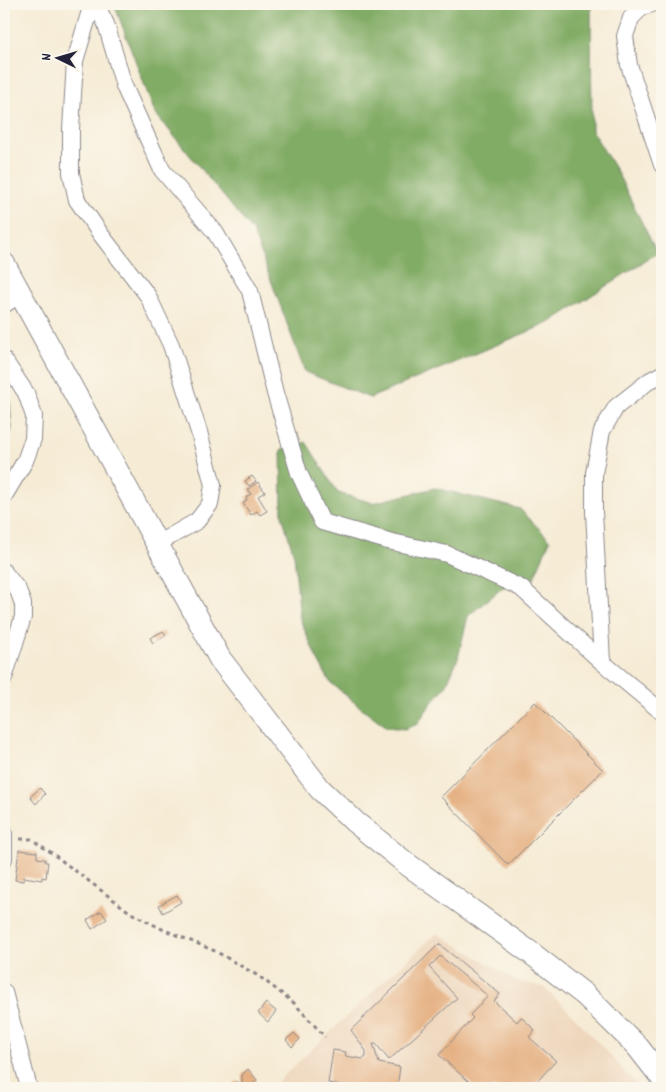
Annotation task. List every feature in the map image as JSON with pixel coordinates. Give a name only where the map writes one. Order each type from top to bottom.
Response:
[{"type":"street","points":[[92,4],[76,62],[70,129],[71,173],[77,200],[148,296],[172,345],[213,485],[210,504],[197,521],[157,544]]},
{"type":"street","points":[[96,4],[106,24],[124,86],[162,170],[215,232],[250,291],[275,393],[300,473],[322,522],[388,541],[447,554],[521,588],[602,662],[662,712]]},
{"type":"street","points":[[652,4],[642,7],[631,18],[625,36],[629,65],[662,165]]},
{"type":"street","points":[[4,264],[12,299],[157,544],[220,659],[320,789],[355,822],[407,864],[585,995],[637,1046],[662,1078]]},
{"type":"street","points":[[4,360],[26,393],[34,416],[33,439],[25,461],[4,496]]},
{"type":"street","points":[[602,662],[594,512],[594,472],[602,431],[616,407],[649,381],[662,374]]},
{"type":"street","points":[[4,572],[18,590],[23,604],[23,617],[4,678]]},
{"type":"street","points":[[4,833],[4,860]]},
{"type":"street","points":[[4,992],[29,1088]]},
{"type":"street","points":[[4,1038],[13,1023]]},
{"type":"path","points":[[4,838],[31,839],[131,913],[162,929],[215,951],[260,977],[294,1003],[324,1037]]},
{"type":"shaded area","points":[[437,933],[519,982],[543,987],[565,1007],[639,1088],[271,1088]]},
{"type":"green space","points":[[114,4],[591,4],[592,131],[617,172],[657,253],[549,323],[370,398],[305,372],[253,232],[155,113]]},
{"type":"green space","points":[[4,392],[10,402],[12,429],[4,451]]},
{"type":"green space","points":[[306,442],[338,493],[373,503],[435,488],[520,509],[550,540],[533,580],[512,580],[468,616],[458,658],[446,686],[418,723],[405,729],[387,727],[330,682],[316,657],[300,619],[294,555],[282,515],[281,450]]},
{"type":"building","points":[[252,476],[256,481],[249,486],[245,481]]},
{"type":"building","points":[[258,482],[265,492],[258,496],[267,511],[260,515],[257,511],[251,515],[243,503],[247,500],[246,497],[251,494],[248,489]]},
{"type":"building","points":[[163,631],[166,635],[153,643],[150,638]]},
{"type":"building","points":[[535,702],[603,770],[508,865],[441,797]]},
{"type":"building","points":[[40,788],[45,794],[36,804],[30,797]]},
{"type":"building","points":[[19,850],[37,852],[37,858],[45,859],[45,862],[48,862],[46,878],[42,877],[42,880],[24,877],[23,881],[15,880]]},
{"type":"building","points":[[177,895],[181,902],[163,913],[159,905]]},
{"type":"building","points":[[101,911],[107,919],[92,929],[87,920]]},
{"type":"building","points":[[439,944],[500,994],[494,1001],[517,1022],[521,1017],[535,1030],[529,1037],[556,1061],[531,1088],[476,1088],[439,1055],[473,1018],[470,1015],[488,996],[440,956],[429,967],[457,998],[389,1060],[376,1044],[373,1044],[379,1063],[400,1067],[397,1088],[340,1088],[341,1085],[328,1083],[333,1050],[346,1052],[345,1056],[363,1059],[366,1057],[366,1051],[351,1030]]},
{"type":"building","points":[[266,1003],[276,1011],[268,1022],[258,1013]]},
{"type":"building","points":[[294,1033],[300,1039],[292,1047],[286,1040]]},
{"type":"building","points":[[248,1069],[257,1080],[248,1088],[244,1088],[242,1086],[242,1075]]},
{"type":"building","points":[[237,1081],[242,1088],[229,1088]]}]
